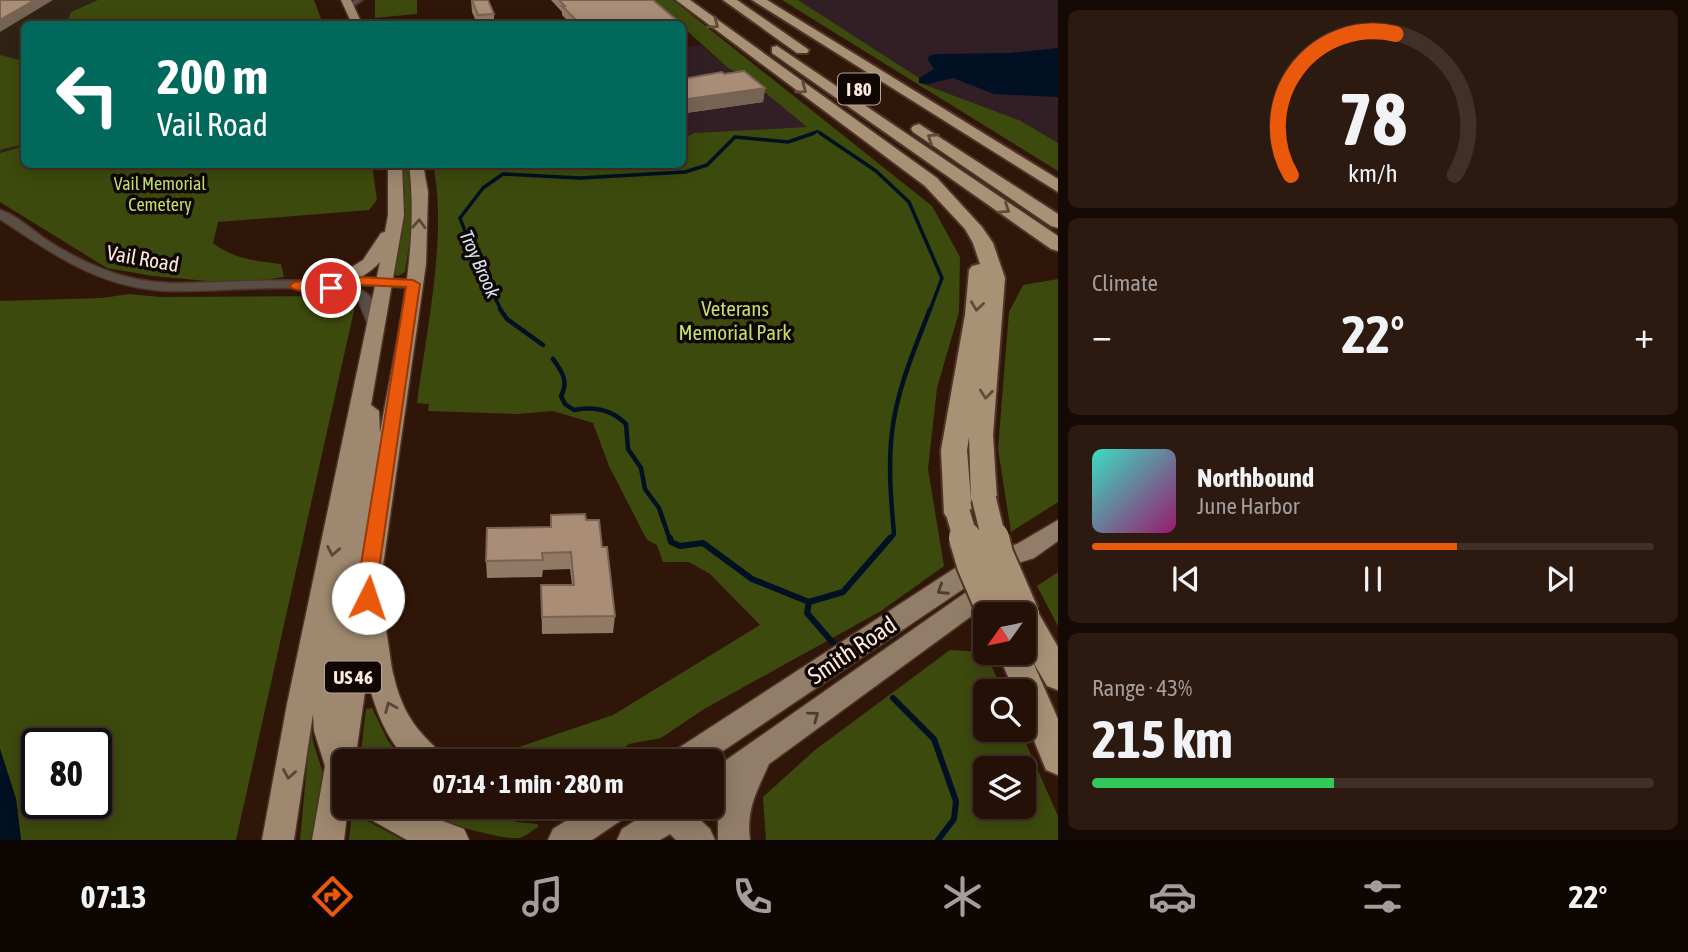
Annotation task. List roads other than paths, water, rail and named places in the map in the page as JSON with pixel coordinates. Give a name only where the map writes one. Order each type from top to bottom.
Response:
[{"type":"highway","points":[[682,0],[931,182],[961,212],[983,243],[995,278],[981,435],[984,499],[1012,602]]},
{"type":"highway","points":[[758,0],[1058,187]]},
{"type":"highway","points":[[351,2],[356,21]]},
{"type":"highway","name":"I 80","points":[[723,4],[1058,222]]},
{"type":"highway","name":"I 80","points":[[723,4],[1058,245]]},
{"type":"highway","points":[[921,104],[949,114],[1058,176]]},
{"type":"highway","points":[[906,165],[950,213],[968,239],[979,273],[976,314],[955,439],[953,471],[958,513],[973,565],[989,602]]},
{"type":"highway","name":"US 46","points":[[278,840],[301,704],[385,281],[396,215],[395,168]]},
{"type":"highway","name":"US 46","points":[[345,749],[413,284],[420,219],[417,168]]},
{"type":"highway","points":[[340,280],[361,271],[374,261],[396,215]]},
{"type":"highway","points":[[335,749],[328,731],[327,697],[370,444],[369,363]]},
{"type":"highway","points":[[367,590],[376,659],[388,705],[406,737],[418,749]]},
{"type":"highway","points":[[1036,651],[1058,676]]},
{"type":"highway","points":[[1031,665],[1058,758]]},
{"type":"highway","points":[[1034,665],[1058,727]]},
{"type":"highway","name":"US 46","points":[[328,840],[332,819]]},
{"type":"highway","points":[[398,819],[410,826],[453,840]]},
{"type":"main road","name":"Smith Road","points":[[724,780],[995,586],[1025,551],[1058,529]]},
{"type":"main road","name":"Smith Road","points":[[702,749],[978,566],[1025,551]]},
{"type":"main road","points":[[734,840],[732,817],[735,803],[743,781],[759,757]]},
{"type":"main road","points":[[564,840],[596,819]]},
{"type":"main road","points":[[633,840],[660,819]]},
{"type":"main road","points":[[681,819],[699,840]]},
{"type":"street","name":"Vail Road","points":[[0,214],[77,263],[116,279],[177,287],[295,286],[341,289],[363,296],[370,307],[376,329]]},
{"type":"street","name":"Vail Road","points":[[295,286],[340,280],[413,284]]},
{"type":"water","points":[[1058,48],[1058,97],[994,94],[953,78],[928,84],[919,83],[919,78],[934,69],[928,60],[929,56],[936,54],[1009,53]]},
{"type":"water","points":[[0,749],[16,799],[21,840],[0,840]]},
{"type":"waterway","name":"Troy Brook","points":[[501,310],[474,255],[460,218],[483,188],[503,174],[580,178],[685,172],[707,165],[735,137],[788,142],[814,133]]},
{"type":"waterway","name":"Troy Brook","points":[[814,133],[820,133]]},
{"type":"waterway","points":[[820,133],[876,171],[909,202],[942,278],[930,310]]},
{"type":"waterway","name":"Troy Brook","points":[[500,309],[507,319],[543,345]]},
{"type":"waterway","points":[[889,540],[894,534],[890,470],[894,416],[907,369],[930,309]]},
{"type":"waterway","name":"Troy Brook","points":[[553,359],[563,377],[561,396],[565,404],[574,410],[588,408],[608,412],[626,424],[628,449],[641,468],[645,489],[659,508],[670,540]]},
{"type":"waterway","name":"Troy Brook","points":[[670,538],[671,542],[680,546],[703,543],[752,579],[809,602]]},
{"type":"waterway","points":[[809,602],[843,592],[890,538]]},
{"type":"waterway","name":"Troy Brook","points":[[809,602],[807,613],[833,643]]},
{"type":"waterway","name":"Troy Brook","points":[[893,698],[934,739],[956,801],[954,819],[938,840]]},
{"type":"park label","name":"Vail Memorial Cemetery","points":[[160,193]]},
{"type":"park label","name":"Veterans Memorial Park","points":[[735,320]]}]
